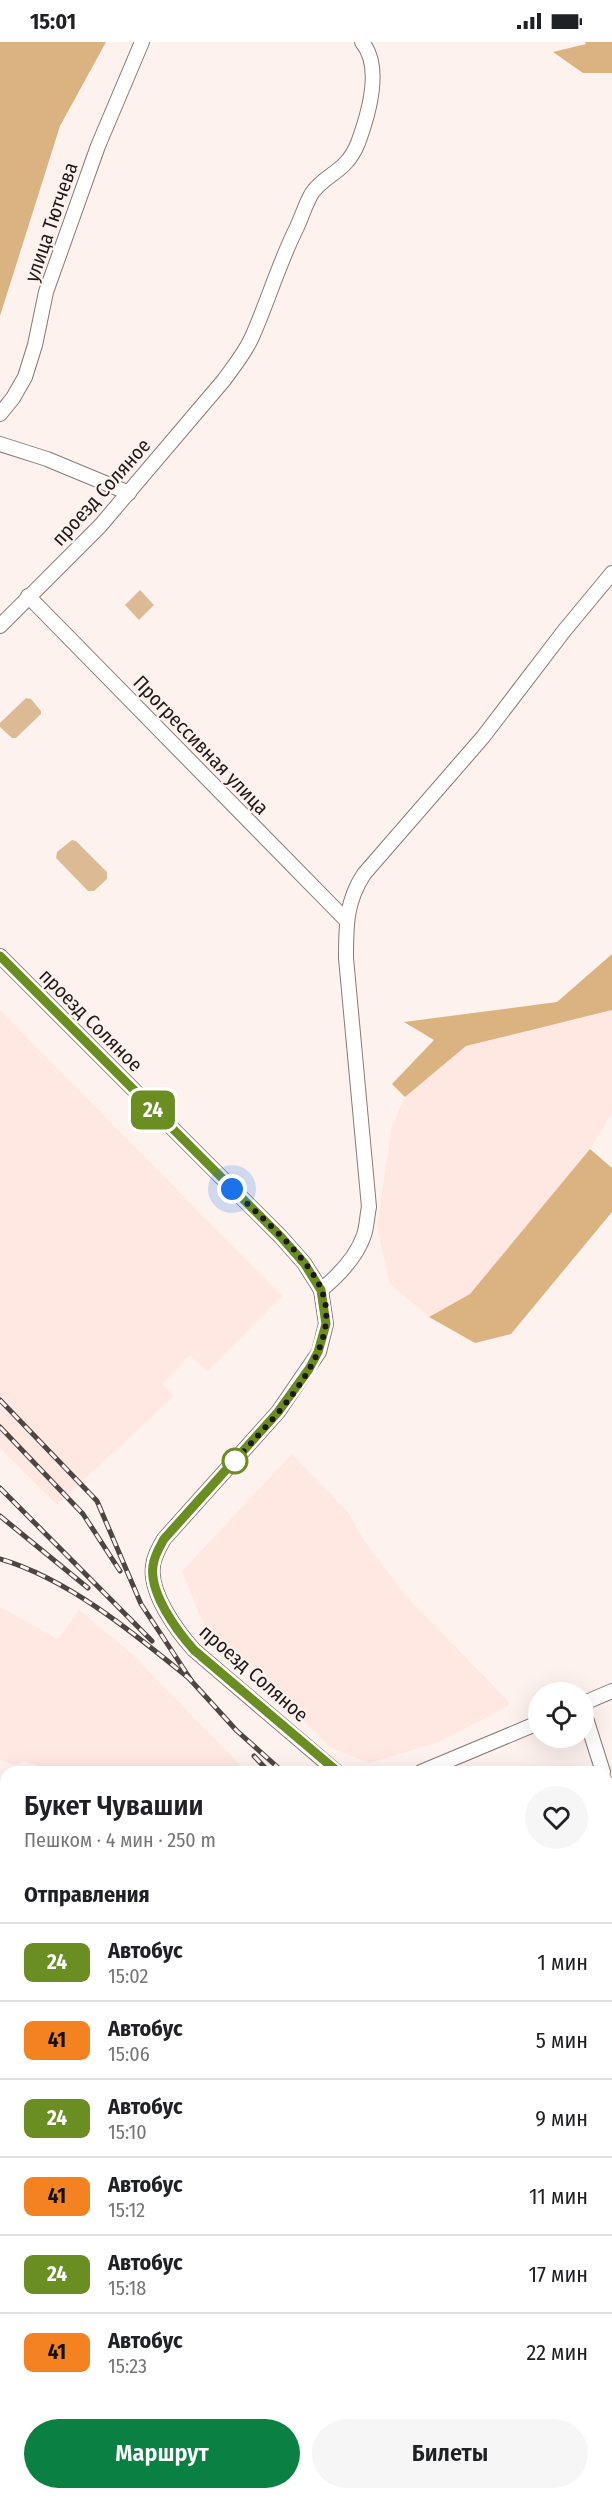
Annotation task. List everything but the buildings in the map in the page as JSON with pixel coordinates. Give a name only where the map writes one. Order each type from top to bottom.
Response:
[{"type":"street","name":"улица Тютчева","points":[[0,414],[25,377],[35,345],[46,292],[98,146],[142,42]]},
{"type":"street","name":"проезд Соляное","points":[[0,626],[100,526],[129,493],[224,380],[252,337],[278,268],[312,194],[339,171],[357,146],[370,102],[374,78],[365,45]]},
{"type":"street","points":[[0,444],[47,459],[129,493]]},
{"type":"street","points":[[321,1290],[338,1276],[358,1247],[364,1234],[369,1207],[346,958],[346,920],[352,894],[364,873],[483,737],[564,631],[612,573]]},
{"type":"street","name":"Прогрессивная улица","points":[[28,596],[346,920]]},
{"type":"street","name":"проезд Соляное","points":[[0,956],[281,1237],[304,1263],[321,1290],[326,1324],[321,1345],[309,1369],[271,1420],[164,1539],[155,1556],[153,1579],[177,1631],[194,1650],[331,1766]]},
{"type":"street","points":[[594,1699],[612,1691]]},
{"type":"street","points":[[435,1766],[528,1727]]},
{"type":"street","points":[[594,1736],[605,1763]]},
{"type":"shaded area","points":[[0,42],[106,42],[60,126],[0,316]]},
{"type":"shaded area","points":[[585,42],[612,42],[612,73],[583,73],[553,52],[586,44]]},
{"type":"shaded area","points":[[140,590],[154,605],[139,620],[125,605]]},
{"type":"shaded area","points":[[26,698],[31,699],[41,714],[16,738],[12,738],[0,727],[0,723]]},
{"type":"shaded area","points":[[72,840],[76,841],[107,872],[107,879],[94,891],[88,891],[56,858],[57,852]]},
{"type":"shaded area","points":[[612,954],[612,1010],[466,1046],[405,1097],[392,1084],[434,1040],[404,1022],[557,1002]]},
{"type":"shaded area","points":[[0,1010],[282,1296],[207,1372],[190,1355],[163,1384],[174,1396],[57,1505],[0,1448]]},
{"type":"shaded area","points":[[612,1010],[612,1113],[590,1149],[470,1294],[429,1317],[389,1283],[377,1225],[392,1126],[405,1097],[466,1046]]},
{"type":"shaded area","points":[[590,1149],[612,1168],[612,1212],[511,1334],[475,1343],[429,1317],[470,1294]]},
{"type":"shaded area","points":[[292,1454],[348,1512],[363,1539],[405,1595],[509,1702],[508,1706],[439,1742],[370,1763],[331,1748],[203,1623],[182,1571]]},
{"type":"shaded area","points":[[0,1607],[58,1639],[79,1610],[132,1654],[241,1766],[38,1766],[24,1761],[15,1765],[0,1760]]},
{"type":"railway","points":[[0,1400],[97,1501],[141,1604],[191,1680],[125,1627],[76,1594],[26,1568],[0,1559]]},
{"type":"railway","points":[[0,1427],[83,1514],[120,1571]]},
{"type":"railway","points":[[0,1488],[152,1641]]},
{"type":"railway","points":[[0,1516],[88,1588]]},
{"type":"railway","points":[[186,1675],[237,1731],[276,1766]]},
{"type":"railway","points":[[254,1756],[263,1766]]},
{"type":"bus line","name":"24","points":[[0,956],[281,1237],[304,1263],[321,1290],[326,1308],[324,1338],[309,1369],[278,1412],[164,1539],[155,1556],[153,1579],[177,1631],[194,1650],[331,1766]]},
{"type":"route","points":[[232,1189],[304,1263],[321,1290],[326,1308],[324,1338],[309,1369],[278,1412],[235,1461]]}]
